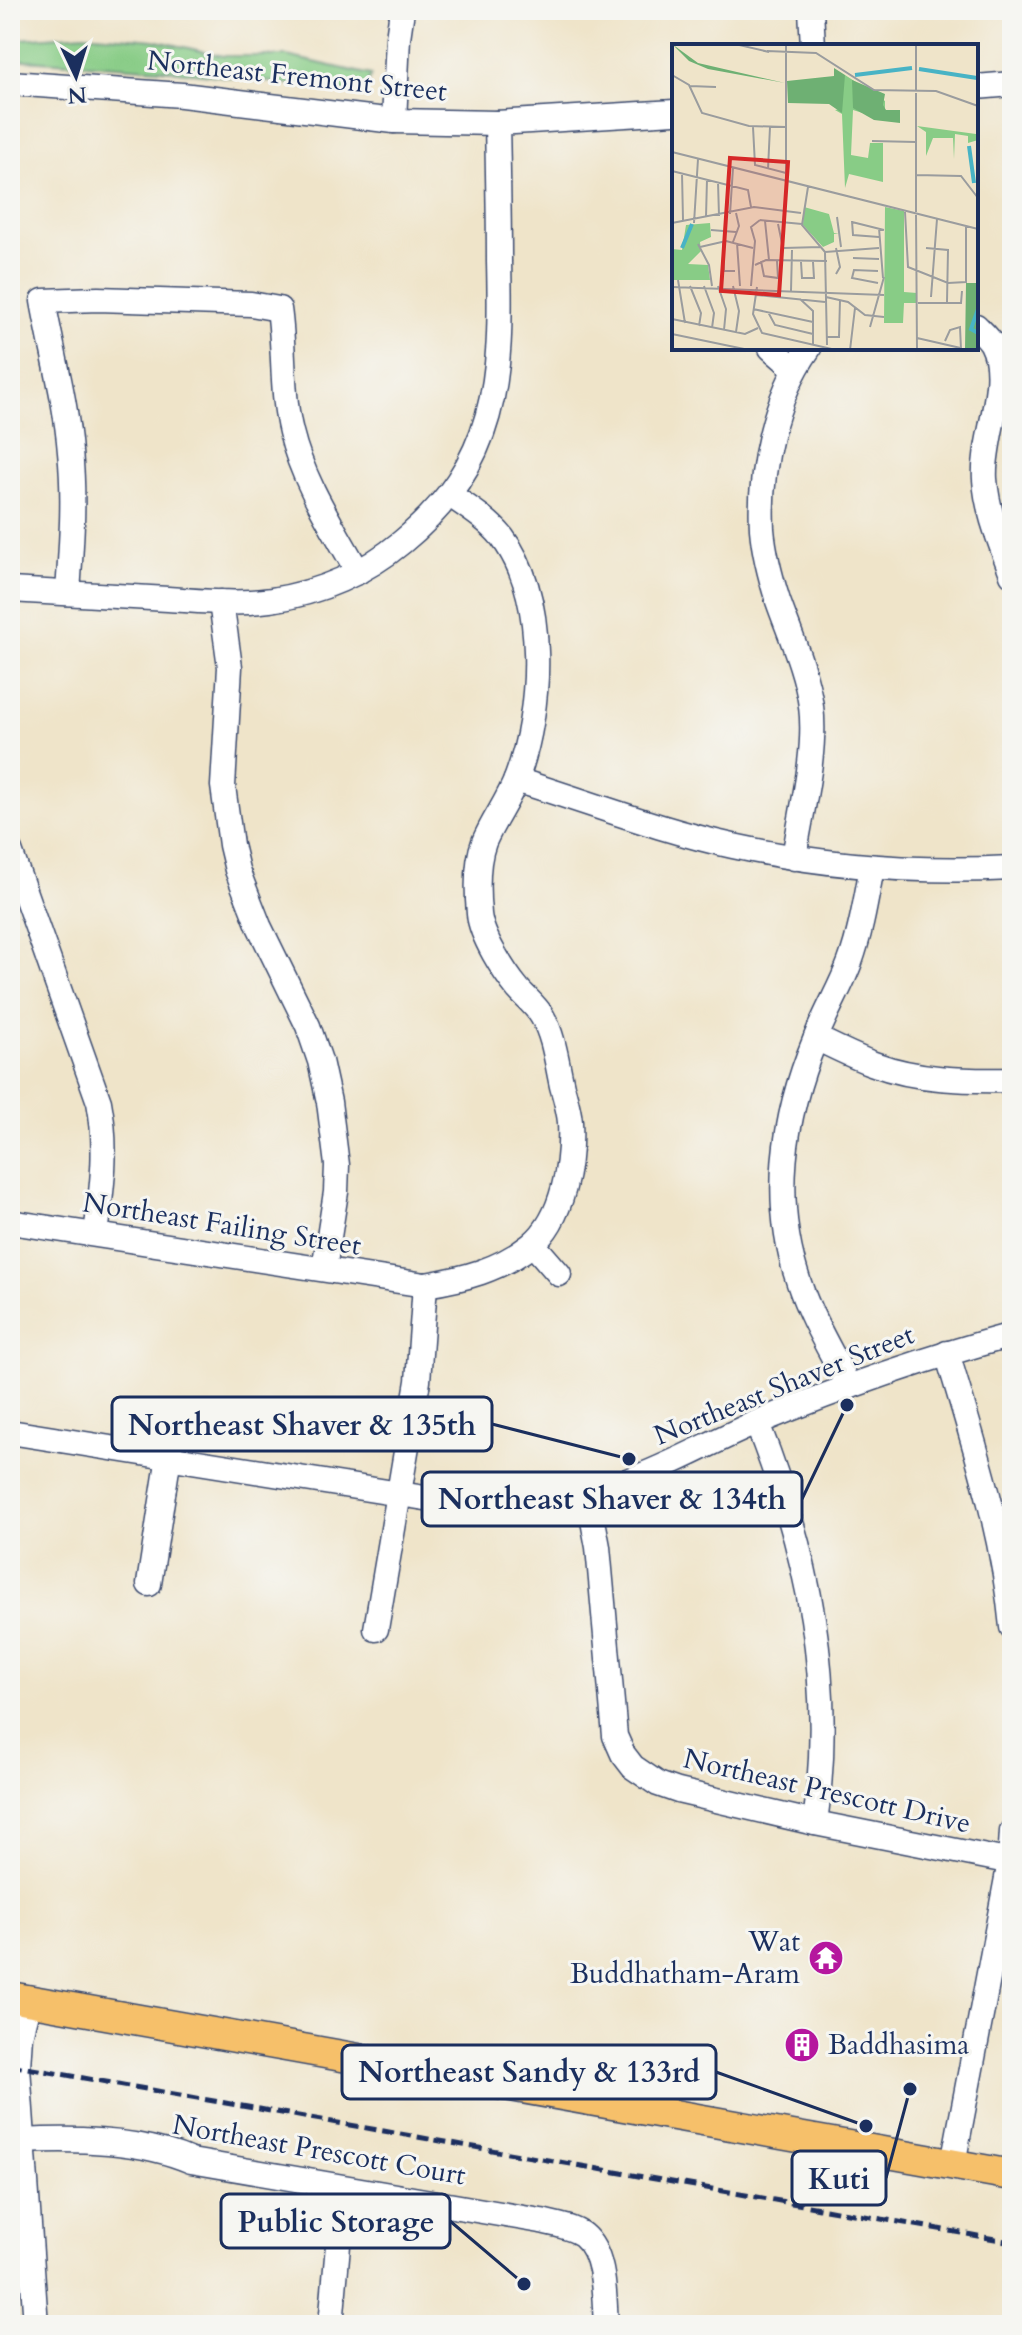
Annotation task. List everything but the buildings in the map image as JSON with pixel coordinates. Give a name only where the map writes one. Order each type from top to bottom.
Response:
[{"type":"main road","points":[[20,1998],[1012,2175]]},
{"type":"street","points":[[394,121],[402,10]]},
{"type":"street","points":[[811,10],[813,44]]},
{"type":"street","name":"Northeast Fremont Street","points":[[10,83],[182,95],[394,121],[497,123],[672,112]]},
{"type":"street","points":[[978,87],[1012,84]]},
{"type":"street","points":[[10,590],[221,602],[268,601],[330,585],[358,572],[422,526],[450,495],[471,462],[487,419],[496,380],[501,338],[497,123]]},
{"type":"street","points":[[68,593],[72,531],[70,452],[65,407],[43,301],[98,299],[251,304],[279,309],[284,340],[285,398],[301,465],[358,572]]},
{"type":"street","points":[[978,328],[993,345],[1000,375],[986,444],[985,479],[989,507],[1012,574]]},
{"type":"street","points":[[773,350],[794,368]]},
{"type":"street","points":[[794,858],[811,751],[811,707],[799,658],[778,598],[762,531],[763,469],[794,368],[808,350]]},
{"type":"street","points":[[450,495],[483,518],[502,538],[519,566],[535,643],[536,692],[530,735],[516,780],[483,844],[478,882],[479,919],[496,956],[542,1016],[553,1045],[570,1120],[566,1178],[552,1219],[533,1244],[559,1274]]},
{"type":"street","points":[[221,602],[230,667],[223,786],[231,845],[259,926],[308,1026],[329,1102],[337,1165],[324,1269]]},
{"type":"street","points":[[516,780],[676,831],[730,846],[794,858],[940,871],[1012,868]]},
{"type":"street","points":[[10,851],[99,1102],[105,1164],[96,1234]]},
{"type":"street","points":[[849,1387],[798,1281],[785,1218],[784,1158],[797,1086],[851,961],[872,867]]},
{"type":"street","points":[[816,1038],[873,1064],[900,1072],[961,1079],[1012,1080]]},
{"type":"street","name":"Northeast Failing Street","points":[[10,1222],[425,1285],[455,1281],[493,1269],[533,1244]]},
{"type":"street","points":[[376,1629],[418,1381],[425,1285]]},
{"type":"street","name":"Northeast Shaver Street","points":[[10,1432],[399,1494],[501,1506],[539,1503],[588,1494],[631,1480],[757,1423],[849,1387],[947,1353],[1012,1335]]},
{"type":"street","points":[[947,1353],[989,1495],[1001,1547],[1012,1627]]},
{"type":"street","points":[[757,1423],[797,1537],[811,1597],[823,1743],[815,1823]]},
{"type":"street","points":[[149,1584],[169,1456]]},
{"type":"street","name":"Northeast Prescott Drive","points":[[588,1494],[598,1547],[615,1736],[633,1767],[658,1784],[713,1801],[1011,1862]]},
{"type":"street","points":[[953,2164],[1011,1862],[1012,1831]]},
{"type":"street","points":[[20,1998],[18,2067],[36,2325]]},
{"type":"street","name":"Northeast Prescott Court","points":[[23,2141],[98,2141],[172,2153],[191,2161],[541,2221],[582,2235],[594,2250],[604,2296],[606,2325]]},
{"type":"street","points":[[331,2325],[343,2188]]},
{"type":"green space","points":[[84,34],[154,40],[223,56],[287,56],[371,75],[367,86],[351,92],[161,69],[10,59],[10,37],[21,39]]},
{"type":"railway","points":[[10,2065],[1012,2242]]},
{"type":"place","name":"Northeast Shaver & 134th","points":[[847,1405]]},
{"type":"place","name":"Northeast Shaver & 135th","points":[[629,1459]]},
{"type":"place","name":"Wat Buddhatham-Aram","points":[[826,1958]]},
{"type":"place","name":"Baddhasima","points":[[802,2045]]},
{"type":"place","name":"Kuti","points":[[910,2089]]},
{"type":"place","name":"Northeast Sandy & 133rd","points":[[866,2126]]},
{"type":"place","name":"Public Storage","points":[[524,2284]]}]
